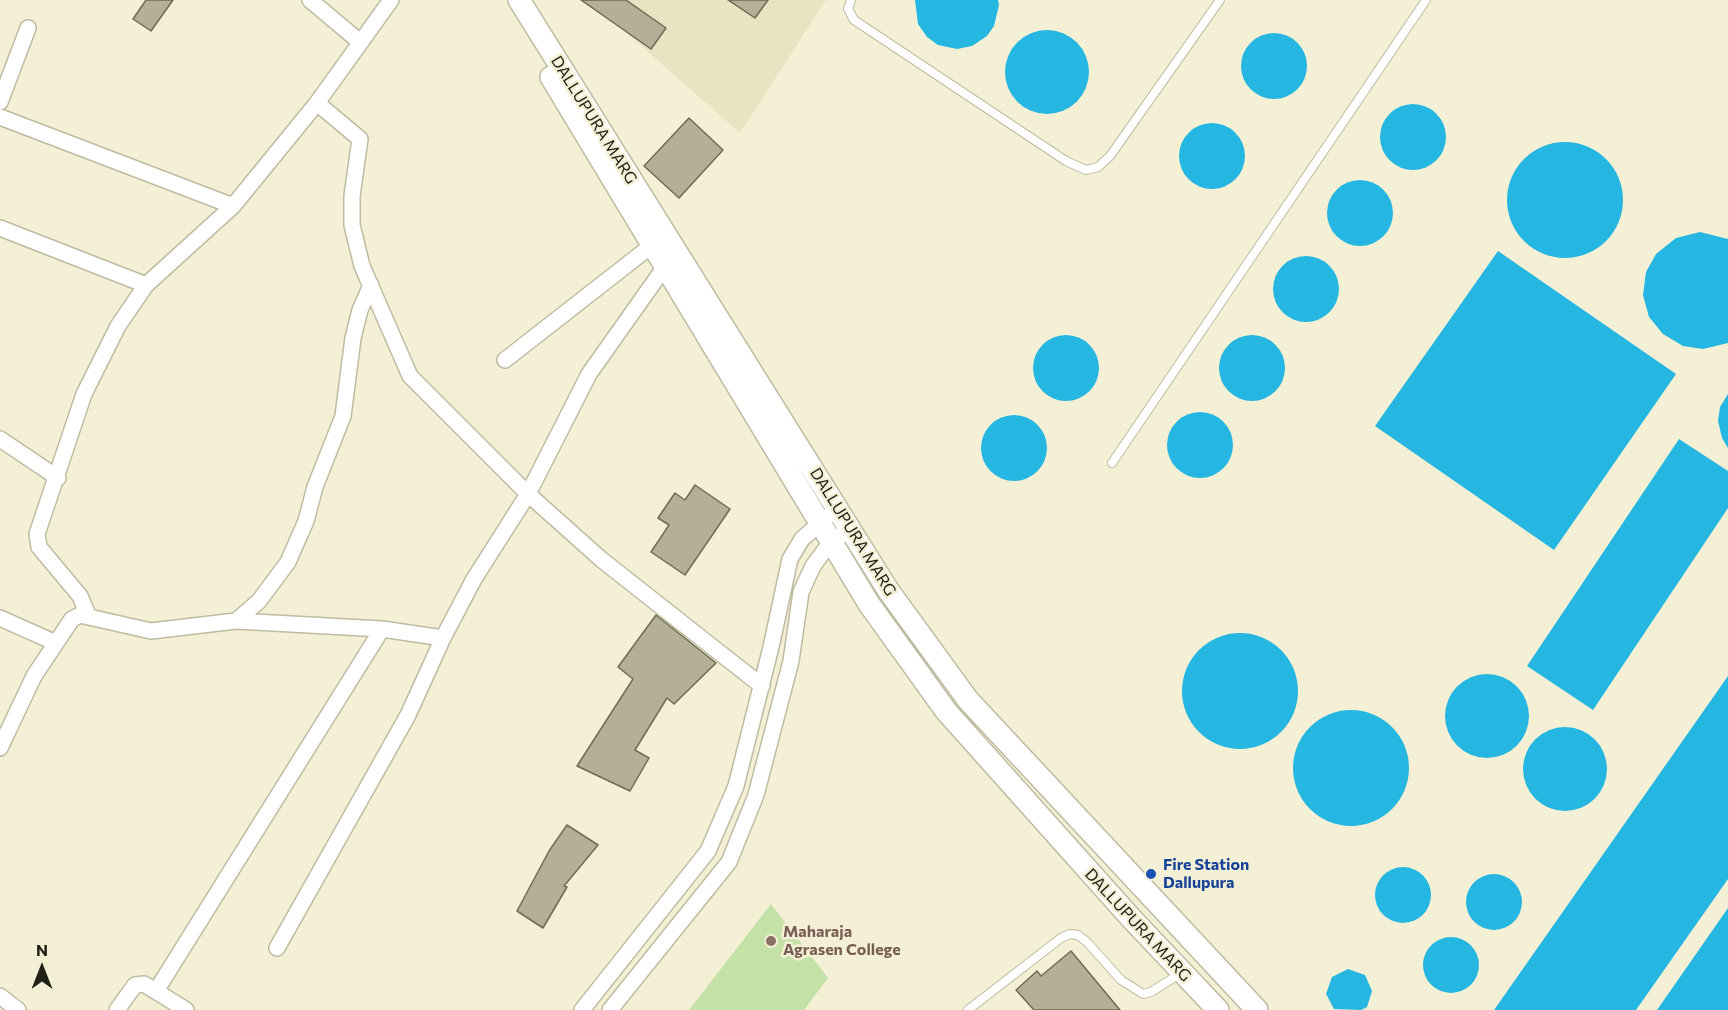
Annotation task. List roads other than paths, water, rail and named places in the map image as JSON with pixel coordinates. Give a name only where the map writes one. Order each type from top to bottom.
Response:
[{"type":"main road","name":"DALLUPURA MARG","points":[[505,0],[664,268],[869,604],[945,711],[1215,1009]]},
{"type":"main road","name":"DALLUPURA MARG","points":[[519,0],[888,590],[968,700],[1257,1010]]},
{"type":"street","points":[[310,0],[360,42]]},
{"type":"street","points":[[88,615],[80,596],[39,547],[37,540],[40,521],[58,478],[84,394],[118,326],[146,285],[233,206],[317,103],[391,0]]},
{"type":"street","points":[[0,102],[28,28]]},
{"type":"street","points":[[317,103],[360,140],[352,196],[352,225],[362,266],[410,376],[528,494],[602,560],[762,686]]},
{"type":"street","points":[[0,117],[233,206]]},
{"type":"street","points":[[0,228],[146,285]]},
{"type":"street","points":[[505,360],[651,246]]},
{"type":"street","points":[[277,948],[408,714],[443,638],[474,579],[528,494],[589,374],[664,268]]},
{"type":"street","points":[[236,621],[259,601],[288,562],[306,521],[315,487],[343,416],[353,338],[360,310],[371,285]]},
{"type":"street","points":[[0,440],[58,478]]},
{"type":"street","points":[[582,1010],[708,851],[736,786],[762,686],[790,559],[802,538],[837,508]]},
{"type":"street","points":[[610,1010],[729,862],[756,795],[791,661],[801,592],[813,566],[830,543],[850,529]]},
{"type":"street","points":[[0,748],[34,676],[72,619],[88,615],[152,631],[236,621],[382,629],[443,638]]},
{"type":"street","points":[[0,618],[56,643]]},
{"type":"street","points":[[156,991],[382,629]]},
{"type":"street","points":[[117,1010],[135,985],[144,984],[186,1010]]},
{"type":"street","points":[[0,996],[18,1010]]},
{"type":"lane","points":[[851,0],[848,9],[854,20],[1066,161],[1086,170],[1098,167],[1110,156],[1220,0]]},
{"type":"lane","points":[[1112,463],[1426,0]]},
{"type":"lane","points":[[968,1010],[1061,938],[1070,934],[1078,935],[1087,942],[1121,980],[1143,994],[1151,992],[1182,972]]},
{"type":"water","points":[[915,0],[998,0],[999,5],[994,26],[987,36],[972,46],[957,49],[938,45],[927,37],[918,24]]},
{"type":"water","points":[[1047,30],[1063,33],[1077,42],[1086,56],[1089,72],[1086,88],[1077,102],[1063,111],[1047,114],[1031,111],[1017,102],[1008,88],[1005,72],[1008,56],[1017,42],[1031,33]]},
{"type":"water","points":[[1267,33],[1281,33],[1293,38],[1302,47],[1307,66],[1305,79],[1298,90],[1281,99],[1267,99],[1255,94],[1246,85],[1241,73],[1241,59],[1246,47],[1255,38]]},
{"type":"water","points":[[1406,104],[1420,104],[1432,109],[1441,118],[1446,137],[1444,150],[1437,161],[1420,170],[1406,170],[1394,165],[1385,156],[1380,144],[1380,130],[1385,118],[1394,109]]},
{"type":"water","points":[[1205,123],[1219,123],[1231,128],[1240,137],[1245,156],[1243,169],[1236,180],[1219,189],[1205,189],[1193,184],[1184,175],[1179,163],[1179,149],[1184,137],[1193,128]]},
{"type":"water","points":[[1565,142],[1587,147],[1606,159],[1618,178],[1623,200],[1618,222],[1606,241],[1587,253],[1565,258],[1543,253],[1524,241],[1512,222],[1507,200],[1512,178],[1524,159],[1543,147]]},
{"type":"water","points":[[1353,180],[1367,180],[1379,185],[1388,194],[1393,213],[1391,226],[1384,237],[1367,246],[1353,246],[1341,241],[1332,232],[1327,220],[1327,206],[1332,194],[1341,185]]},
{"type":"water","points":[[1700,232],[1728,239],[1728,343],[1703,349],[1683,346],[1663,334],[1649,317],[1643,295],[1646,272],[1656,254],[1676,238]]},
{"type":"water","points":[[1498,251],[1676,374],[1554,550],[1375,426]]},
{"type":"water","points":[[1299,256],[1313,256],[1325,261],[1334,270],[1339,289],[1337,302],[1330,313],[1313,322],[1299,322],[1287,317],[1278,308],[1273,296],[1273,282],[1278,270],[1287,261]]},
{"type":"water","points":[[1059,335],[1073,335],[1085,340],[1094,349],[1099,368],[1097,381],[1090,392],[1073,401],[1059,401],[1047,396],[1038,387],[1033,375],[1033,361],[1038,349],[1047,340]]},
{"type":"water","points":[[1245,335],[1259,335],[1271,340],[1280,349],[1285,368],[1283,381],[1276,392],[1259,401],[1245,401],[1233,396],[1224,387],[1219,375],[1219,361],[1224,349],[1233,340]]},
{"type":"water","points":[[1728,394],[1728,448],[1722,438],[1718,421],[1720,407]]},
{"type":"water","points":[[1193,412],[1207,412],[1219,417],[1228,426],[1233,445],[1231,458],[1224,469],[1207,478],[1193,478],[1181,473],[1172,464],[1167,452],[1167,438],[1172,426],[1181,417]]},
{"type":"water","points":[[1007,415],[1021,415],[1033,420],[1042,429],[1047,448],[1045,461],[1038,472],[1021,481],[1007,481],[995,476],[986,467],[981,455],[981,441],[986,429],[995,420]]},
{"type":"water","points":[[1679,439],[1728,471],[1728,508],[1593,710],[1527,666]]},
{"type":"water","points":[[1240,633],[1262,638],[1281,650],[1293,669],[1298,691],[1293,713],[1281,732],[1262,744],[1240,749],[1218,744],[1199,732],[1187,713],[1182,691],[1187,669],[1199,650],[1218,638]]},
{"type":"water","points":[[1487,674],[1503,677],[1517,686],[1526,700],[1529,716],[1526,732],[1517,746],[1503,755],[1487,758],[1471,755],[1457,746],[1448,732],[1445,716],[1448,700],[1457,686],[1471,677]]},
{"type":"water","points":[[1728,676],[1728,879],[1636,1010],[1494,1010]]},
{"type":"water","points":[[1351,710],[1373,715],[1392,727],[1404,746],[1409,768],[1404,790],[1392,809],[1373,821],[1351,826],[1329,821],[1310,809],[1298,790],[1293,768],[1298,746],[1310,727],[1329,715]]},
{"type":"water","points":[[1565,727],[1581,730],[1595,739],[1604,753],[1607,769],[1604,785],[1595,799],[1581,808],[1565,811],[1549,808],[1535,799],[1526,785],[1523,769],[1526,753],[1535,739],[1549,730]]},
{"type":"water","points":[[1397,867],[1409,867],[1419,871],[1427,879],[1431,895],[1427,911],[1419,919],[1409,923],[1397,923],[1387,919],[1379,911],[1375,901],[1375,889],[1379,879],[1387,871]]},
{"type":"water","points":[[1488,874],[1500,874],[1510,878],[1518,886],[1522,902],[1518,918],[1510,926],[1500,930],[1488,930],[1478,926],[1470,918],[1466,908],[1466,896],[1470,886],[1478,878]]},
{"type":"water","points":[[1728,908],[1728,1010],[1657,1010]]},
{"type":"water","points":[[1445,937],[1457,937],[1467,941],[1475,949],[1479,965],[1475,981],[1467,989],[1457,993],[1445,993],[1435,989],[1427,981],[1423,971],[1423,959],[1427,949],[1435,941]]},
{"type":"water","points":[[1348,969],[1365,975],[1372,991],[1367,1007],[1361,1010],[1334,1009],[1326,994],[1332,977]]},
{"type":"place","name":"Fire Station Dallupura","points":[[1151,874]]},
{"type":"place","name":"Maharaja Agrasen College","points":[[771,941]]}]
